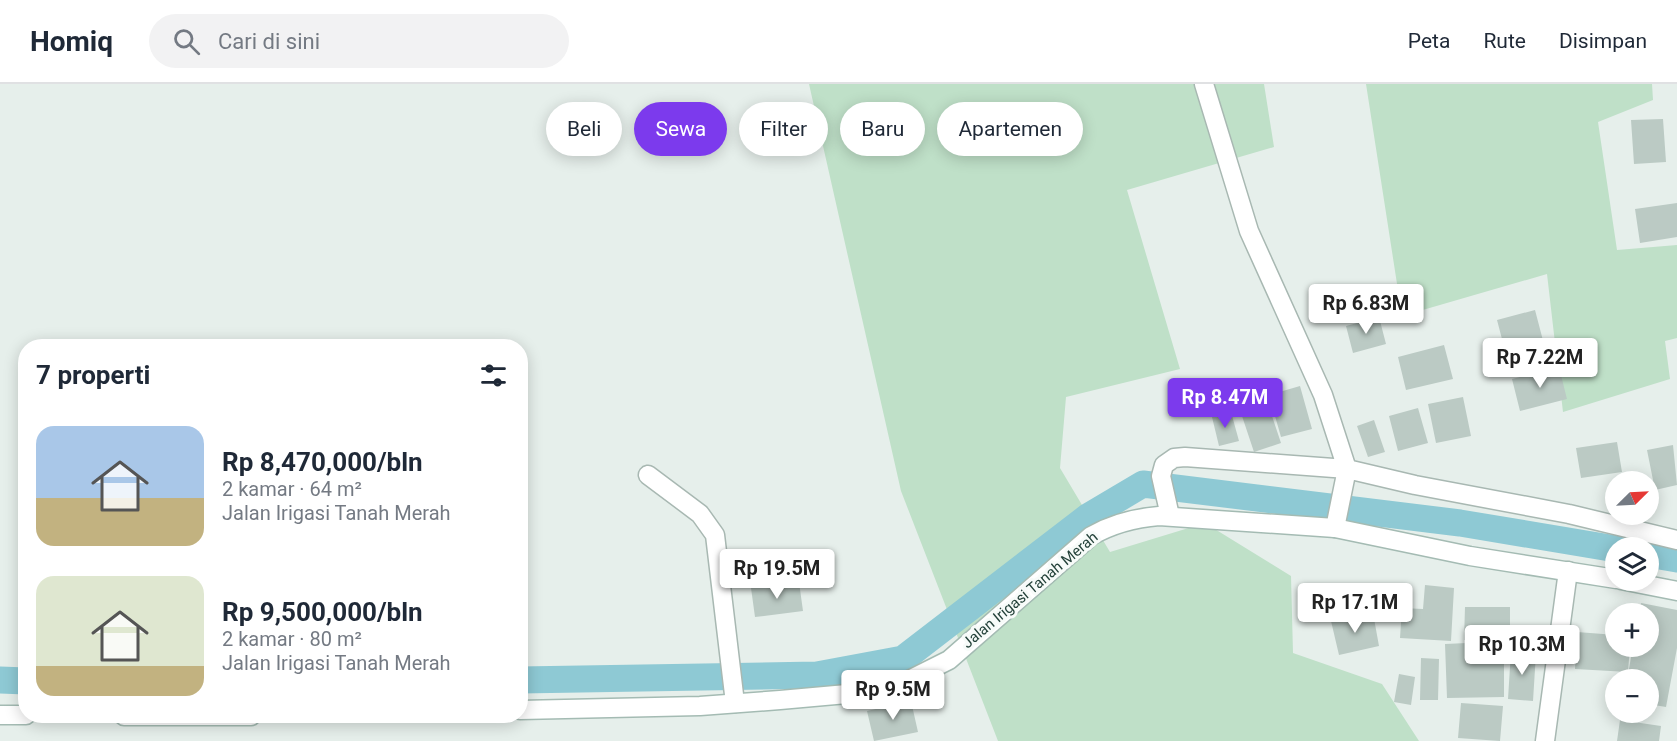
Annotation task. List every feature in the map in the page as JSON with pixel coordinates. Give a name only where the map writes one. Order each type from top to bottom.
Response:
[{"type":"street","points":[[1204,84],[1249,231],[1323,395],[1347,469],[1336,521]]},
{"type":"street","points":[[1170,516],[1161,476],[1166,463],[1185,457],[1347,469],[1415,485],[1569,514],[1659,538],[1677,540]]},
{"type":"street","points":[[648,475],[700,514],[715,535],[735,695]]},
{"type":"street","name":"Jalan Irigasi Tanah Merah","points":[[528,709],[735,695],[858,693],[919,676],[949,660],[1091,536],[1108,527],[1142,517],[1336,521],[1470,556],[1605,577]]},
{"type":"street","points":[[1545,741],[1568,571]]},
{"type":"street","points":[[1659,587],[1677,591]]},
{"type":"street","points":[[0,715],[18,715]]},
{"type":"green space","points":[[809,84],[1264,84],[1274,147],[1127,190],[1180,369],[1066,397],[1060,468],[1110,552],[1205,523],[1291,576],[1293,653],[1382,684],[1419,741],[998,741],[901,491],[825,156],[828,156],[828,102],[813,102]]},
{"type":"green space","points":[[1366,84],[1652,84],[1653,100],[1598,122],[1617,250],[1677,245],[1677,338],[1665,341],[1670,379],[1563,412],[1547,274],[1402,316]]},
{"type":"building","points":[[1663,119],[1666,162],[1634,164],[1631,120]]},
{"type":"building","points":[[1677,203],[1677,237],[1640,243],[1635,209]]},
{"type":"building","points":[[1535,310],[1546,352],[1508,362],[1497,320]]},
{"type":"building","points":[[1379,317],[1386,344],[1353,353],[1346,326]]},
{"type":"building","points":[[1444,345],[1453,379],[1406,390],[1398,357]]},
{"type":"building","points":[[1559,367],[1567,399],[1520,411],[1512,379]]},
{"type":"building","points":[[1300,386],[1312,429],[1281,437],[1269,395]]},
{"type":"building","points":[[1463,397],[1471,436],[1436,443],[1428,404]]},
{"type":"building","points":[[1267,401],[1281,443],[1254,452],[1240,410]]},
{"type":"building","points":[[1418,408],[1428,443],[1398,451],[1389,416]]},
{"type":"building","points":[[1231,412],[1239,441],[1219,446],[1212,417]]},
{"type":"building","points":[[1374,420],[1385,452],[1368,457],[1357,426]]},
{"type":"building","points":[[1617,442],[1622,471],[1605,471],[1605,474],[1581,478],[1576,448]]},
{"type":"building","points":[[1673,445],[1677,485],[1659,489],[1659,471],[1651,471],[1647,450]]},
{"type":"building","points":[[799,582],[803,611],[755,617],[751,588]]},
{"type":"building","points":[[1425,585],[1454,588],[1451,641],[1400,638],[1402,608],[1423,609]]},
{"type":"building","points":[[1659,606],[1677,610],[1677,648],[1666,707],[1659,706],[1659,669],[1629,669],[1631,657],[1659,657]]},
{"type":"building","points":[[1465,607],[1510,607],[1510,641],[1464,640]]},
{"type":"building","points":[[1373,613],[1379,646],[1339,655],[1331,621]]},
{"type":"building","points":[[1577,632],[1605,634],[1605,657],[1629,657],[1628,669],[1575,669]]},
{"type":"building","points":[[1467,643],[1467,662],[1504,662],[1504,697],[1447,698],[1445,644]]},
{"type":"building","points":[[1511,651],[1536,653],[1533,701],[1508,699]]},
{"type":"building","points":[[1421,658],[1439,659],[1438,700],[1420,700]]},
{"type":"building","points":[[1399,674],[1415,677],[1411,705],[1394,702]]},
{"type":"building","points":[[911,701],[918,732],[874,741],[867,711]]},
{"type":"building","points":[[1461,703],[1503,706],[1500,741],[1458,738]]},
{"type":"building","points":[[1620,723],[1661,726],[1659,741],[1617,741]]},
{"type":"waterway","points":[[528,680],[817,675],[903,659],[1089,516],[1143,484],[1460,523],[1605,547]]},
{"type":"waterway","points":[[1659,556],[1677,559]]},
{"type":"waterway","points":[[0,680],[18,681]]}]
